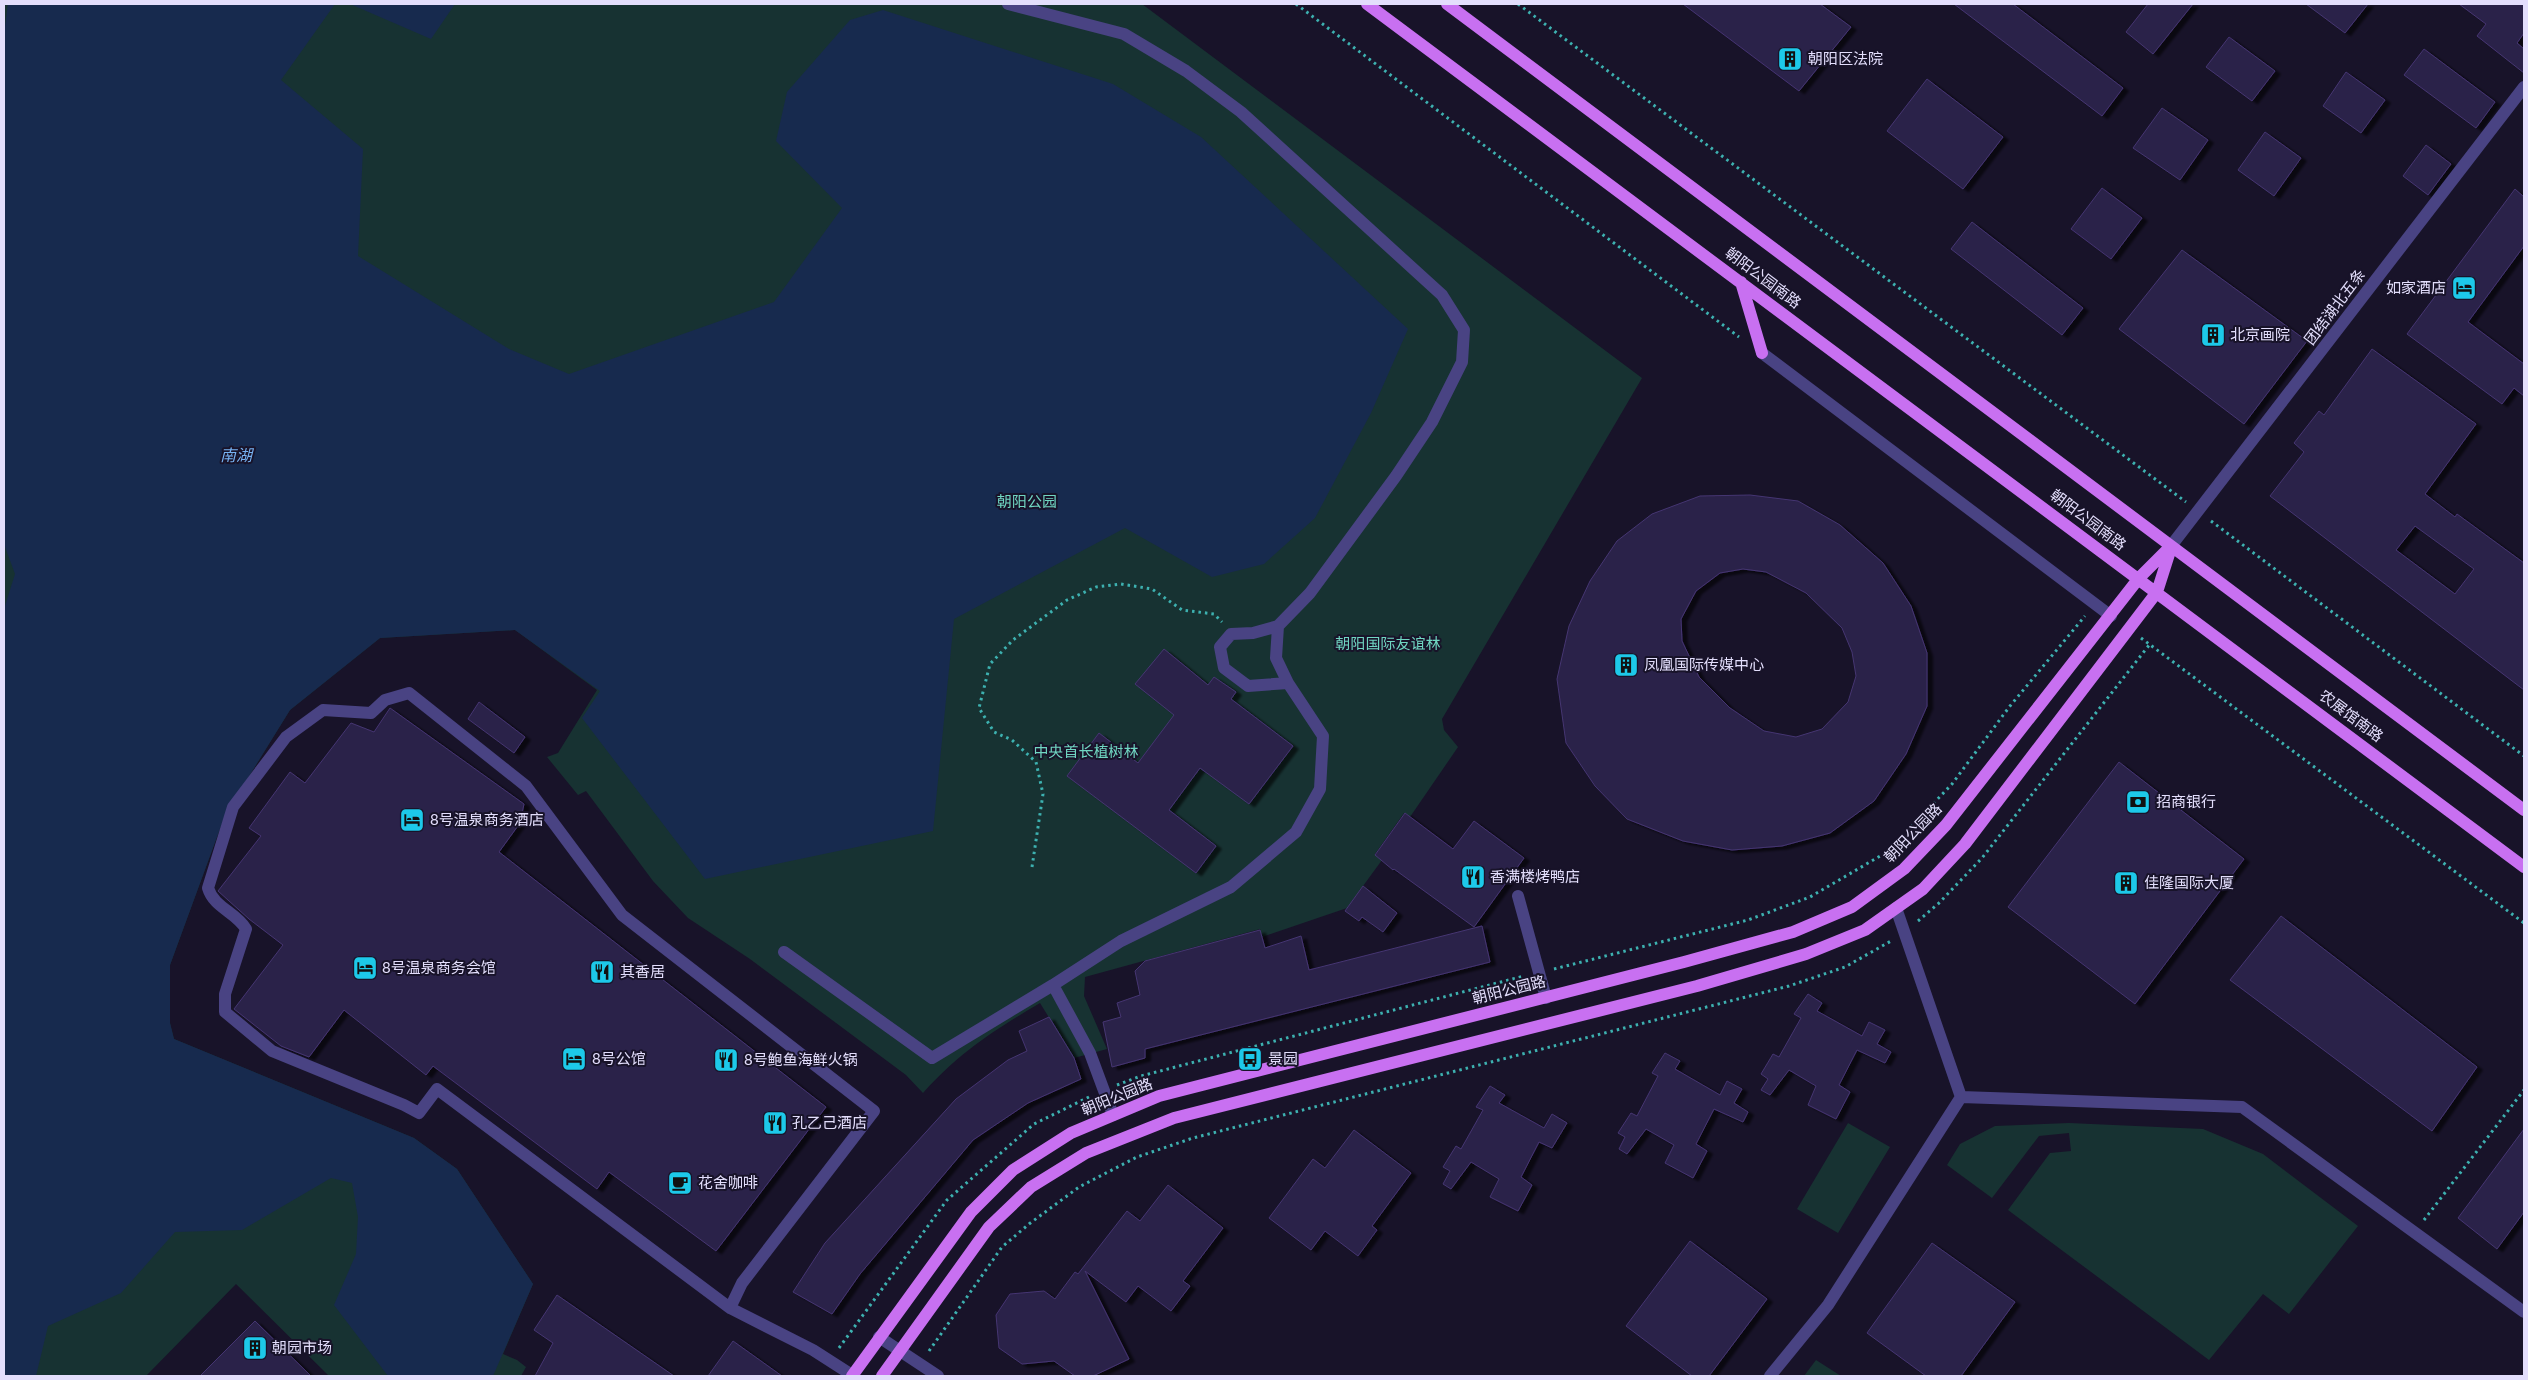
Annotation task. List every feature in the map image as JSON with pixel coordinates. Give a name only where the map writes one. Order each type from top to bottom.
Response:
[{"type":"main road","name":"朝阳公园南路","points":[[1368,4],[2157,592]]},
{"type":"main road","name":"朝阳公园南路","points":[[1447,4],[2171,546]]},
{"type":"main road","points":[[1741,282],[1762,353]]},
{"type":"main road","points":[[882,1376],[989,1227],[1031,1187],[1086,1153],[1174,1118],[1687,988],[1806,954],[1865,930],[1923,889],[1965,844],[2157,592],[2171,546]]},
{"type":"main road","name":"朝阳公园路","points":[[852,1376],[971,1212],[1013,1170],[1071,1132],[1159,1096],[1546,998],[1793,932],[1852,907],[1904,870],[1946,825],[2139,578],[2171,546]]},
{"type":"main road","name":"农展馆南路","points":[[2171,546],[2524,810]]},
{"type":"main road","name":"农展馆南路","points":[[2157,592],[2524,867]]},
{"type":"street","points":[[1008,4],[1124,34],[1186,71],[1241,112],[1418,272],[1442,295],[1464,330],[1462,362],[1432,422],[1310,593],[1278,626],[1253,633],[1230,634],[1220,647],[1224,668],[1248,686],[1288,683]]},
{"type":"street","name":"团结湖北五条","points":[[2171,546],[2524,87]]},
{"type":"street","points":[[1762,353],[2111,616]]},
{"type":"street","points":[[784,952],[932,1058],[1122,941],[1231,887],[1296,832],[1320,789],[1323,736],[1288,683],[1276,658],[1278,626]]},
{"type":"street","points":[[730,1308],[742,1283],[874,1111],[622,915],[526,786],[409,693],[385,700],[371,713],[323,710],[286,737],[233,806],[208,888],[212,899],[242,921],[246,929],[225,994],[226,1012],[272,1051],[404,1105],[418,1113],[437,1089],[730,1308],[829,1361],[852,1376]]},
{"type":"street","points":[[1518,896],[1546,998]]},
{"type":"street","points":[[1896,908],[1961,1096]]},
{"type":"street","points":[[1053,985],[1090,1054],[1113,1116]]},
{"type":"street","points":[[1961,1096],[2242,1107],[2524,1312]]},
{"type":"street","points":[[1770,1376],[1828,1305],[1961,1096]]},
{"type":"street","points":[[879,1337],[938,1376]]},
{"type":"path","points":[[1296,4],[1762,353]]},
{"type":"path","points":[[1518,4],[2524,756]]},
{"type":"path","points":[[1032,867],[1044,794],[1036,762],[1012,740],[994,732],[979,708],[990,664],[1013,640],[1067,600],[1096,587],[1121,584],[1152,589],[1182,610],[1214,614],[1230,634]]},
{"type":"path","name":"朝阳公园路","points":[[829,1361],[947,1200],[1034,1124],[1104,1089],[1141,1076],[1539,972],[1748,920],[1810,896],[1887,852],[1952,784],[2010,706],[2094,603]]},
{"type":"path","points":[[2129,629],[2524,923]]},
{"type":"path","points":[[2414,1233],[2524,1090]]},
{"type":"green space","name":"南湖","points":[[4,4],[1142,4],[1642,378],[1442,719],[1444,730],[1458,747],[1410,817],[1404,813],[1375,854],[1382,860],[1347,908],[1262,937],[1260,929],[1085,977],[1084,996],[1107,1049],[1074,1058],[1040,1003],[964,1053],[923,1093],[906,1075],[750,959],[688,918],[653,881],[586,791],[578,795],[547,757],[558,753],[597,690],[515,630],[380,638],[290,710],[225,815],[170,965],[170,1023],[174,1039],[414,1138],[457,1169],[533,1284],[503,1354],[517,1360],[526,1367],[521,1376],[329,1376],[236,1284],[146,1376],[4,1376]]},
{"type":"green space","points":[[1848,1123],[1890,1147],[1838,1233],[1797,1209]]},
{"type":"green space","points":[[2069,1123],[2203,1129],[2263,1154],[2358,1226],[2289,1314],[2263,1294],[2209,1360],[2008,1210],[2050,1153],[2071,1151],[2069,1133],[2039,1136],[1992,1198],[1947,1165],[1960,1144],[1995,1126]]},
{"type":"green space","points":[[1816,1360],[1841,1376],[1804,1376]]},
{"type":"water","name":"南湖","points":[[8,4],[335,4],[281,80],[363,149],[358,256],[509,349],[569,374],[774,302],[842,208],[776,141],[787,92],[850,20],[883,10],[1113,84],[1201,137],[1408,329],[1371,413],[1315,518],[1264,564],[1212,577],[1125,528],[954,619],[933,831],[705,879],[582,718],[600,691],[515,630],[380,638],[290,710],[225,815],[170,965],[170,1023],[174,1039],[414,1138],[457,1169],[533,1284],[493,1376],[388,1376],[334,1305],[356,1254],[358,1217],[352,1183],[331,1178],[242,1230],[175,1232],[121,1293],[48,1326],[36,1376],[4,1376],[4,609],[15,574],[4,544],[4,33]]},
{"type":"water","points":[[350,4],[455,4],[431,39]]},
{"type":"building","name":"朝阳区法院","points":[[1683,4],[1820,4],[1851,27],[1799,91]]},
{"type":"building","points":[[1954,4],[2013,4],[2123,88],[2102,116]]},
{"type":"building","points":[[2148,4],[2193,4],[2153,54],[2126,32]]},
{"type":"building","points":[[2306,4],[2368,4],[2345,33]]},
{"type":"building","points":[[2459,4],[2524,4],[2524,33],[2517,43],[2524,49],[2524,73],[2477,36],[2486,24]]},
{"type":"building","points":[[2229,37],[2275,71],[2252,101],[2206,67]]},
{"type":"building","points":[[2424,49],[2495,102],[2476,128],[2404,75]]},
{"type":"building","points":[[2346,72],[2385,100],[2361,133],[2323,106]]},
{"type":"building","points":[[1927,79],[2003,137],[1963,189],[1887,131]]},
{"type":"building","points":[[2162,108],[2208,140],[2180,180],[2133,148]]},
{"type":"building","points":[[2265,132],[2301,158],[2274,196],[2238,170]]},
{"type":"building","points":[[2426,145],[2451,164],[2428,195],[2403,176]]},
{"type":"building","points":[[2102,188],[2142,218],[2111,259],[2071,229]]},
{"type":"building","points":[[2515,189],[2524,197],[2524,246],[2468,322],[2524,364],[2524,396],[2514,388],[2502,404],[2407,334]]},
{"type":"building","points":[[1972,222],[2083,308],[2062,335],[1951,249]]},
{"type":"building","name":"北京画院","points":[[2182,250],[2307,341],[2244,424],[2119,329]]},
{"type":"building","points":[[2372,349],[2476,424],[2425,494],[2455,517],[2457,514],[2524,563],[2524,690],[2270,496],[2304,452],[2294,443],[2319,411],[2324,415]],"holes":[[[2415,526],[2474,569],[2455,594],[2396,550]]]},
{"type":"building","name":"凤凰国际传媒中心","points":[[1750,495],[1798,501],[1840,525],[1883,563],[1911,606],[1927,653],[1927,706],[1906,754],[1874,801],[1830,833],[1782,846],[1732,850],[1683,841],[1627,819],[1595,786],[1566,743],[1557,679],[1569,626],[1590,581],[1617,541],[1652,514],[1700,496]],"holes":[[[1743,569],[1766,572],[1806,593],[1842,628],[1852,652],[1856,676],[1848,702],[1822,729],[1796,737],[1764,731],[1730,708],[1699,677],[1682,641],[1681,619],[1696,591],[1720,573]]]},
{"type":"building","points":[[1164,649],[1208,685],[1214,677],[1236,692],[1231,699],[1293,746],[1249,804],[1200,768],[1169,810],[1216,846],[1196,873],[1067,776],[1099,733],[1138,763],[1174,715],[1135,684]]},
{"type":"building","points":[[479,702],[525,737],[514,753],[468,719]]},
{"type":"building","points":[[390,708],[524,804],[520,823],[499,852],[826,1107],[716,1251],[609,1172],[597,1189],[433,1066],[426,1075],[344,1010],[309,1057],[281,1046],[234,1009],[283,945],[249,919],[218,891],[261,836],[249,828],[290,772],[305,783],[351,723],[374,732]]},
{"type":"building","name":"佳隆国际大厦","points":[[2119,762],[2244,859],[2135,1004],[2008,907]]},
{"type":"building","points":[[1405,813],[1453,849],[1474,821],[1524,858],[1474,927],[1393,870],[1375,855]]},
{"type":"building","points":[[1363,886],[1397,913],[1383,932],[1362,917],[1359,921],[1345,911]]},
{"type":"building","points":[[2281,916],[2477,1067],[2432,1131],[2230,980]]},
{"type":"building","points":[[1482,926],[1490,962],[1145,1049],[1145,1058],[1112,1067],[1103,1022],[1121,1017],[1117,1003],[1140,995],[1135,971],[1145,961],[1260,930],[1265,948],[1301,936],[1309,970]]},
{"type":"building","points":[[1808,994],[1822,1003],[1817,1011],[1862,1036],[1869,1022],[1885,1030],[1877,1044],[1891,1052],[1885,1063],[1857,1050],[1839,1085],[1850,1092],[1836,1119],[1808,1105],[1816,1086],[1789,1070],[1770,1095],[1761,1090],[1768,1079],[1761,1074],[1773,1054],[1779,1057],[1801,1018],[1794,1014]]},
{"type":"building","points":[[1049,1017],[1074,1058],[1081,1079],[1028,1103],[973,1140],[860,1274],[832,1314],[793,1292],[825,1243],[956,1099],[1008,1060],[1027,1051],[1019,1031]]},
{"type":"building","points":[[1665,1053],[1680,1061],[1675,1069],[1720,1095],[1727,1081],[1742,1089],[1734,1103],[1748,1112],[1743,1122],[1714,1109],[1696,1144],[1707,1151],[1693,1178],[1665,1163],[1674,1145],[1646,1129],[1627,1154],[1619,1149],[1625,1137],[1618,1133],[1631,1113],[1637,1116],[1658,1076],[1652,1073]]},
{"type":"building","points":[[1490,1086],[1505,1095],[1499,1103],[1544,1128],[1552,1114],[1567,1123],[1552,1148],[1539,1142],[1521,1177],[1532,1185],[1518,1211],[1490,1197],[1499,1179],[1471,1162],[1451,1189],[1443,1184],[1450,1171],[1443,1167],[1456,1146],[1461,1149],[1483,1110],[1476,1107]]},
{"type":"building","points":[[2524,1129],[2524,1212],[2497,1249],[2458,1218]]},
{"type":"building","points":[[1354,1130],[1411,1173],[1372,1226],[1377,1230],[1358,1256],[1325,1231],[1311,1250],[1269,1218],[1313,1159],[1325,1168]]},
{"type":"building","points":[[1168,1185],[1223,1228],[1183,1281],[1190,1286],[1171,1311],[1138,1286],[1126,1302],[1085,1271],[1129,1359],[1093,1376],[1075,1376],[1054,1361],[1022,1364],[999,1348],[996,1315],[1010,1294],[1044,1291],[1055,1299],[1075,1272],[1078,1274],[1127,1211],[1140,1221]]},
{"type":"building","points":[[1690,1241],[1767,1299],[1709,1376],[1692,1376],[1626,1326]]},
{"type":"building","points":[[1932,1243],[2015,1302],[1961,1376],[1926,1376],[1867,1333]]},
{"type":"building","points":[[557,1295],[674,1376],[535,1376],[553,1343],[534,1330]]},
{"type":"building","name":"朝园市场","points":[[255,1321],[311,1376],[200,1376]]},
{"type":"building","points":[[733,1341],[782,1376],[708,1376]]},
{"type":"place","name":"朝阳区法院","points":[[1790,59]]},
{"type":"place","name":"如家酒店","points":[[2464,288]]},
{"type":"place","name":"北京画院","points":[[2213,335]]},
{"type":"place","name":"凤凰国际传媒中心","points":[[1626,665]]},
{"type":"place","name":"招商银行","points":[[2138,802]]},
{"type":"place","name":"8号温泉商务酒店","points":[[412,820]]},
{"type":"place","name":"香满楼烤鸭店","points":[[1473,877]]},
{"type":"place","name":"佳隆国际大厦","points":[[2126,883]]},
{"type":"place","name":"8号温泉商务会馆","points":[[365,968]]},
{"type":"place","name":"其香居","points":[[602,972]]},
{"type":"place","name":"8号公馆","points":[[574,1059]]},
{"type":"place","name":"景园","points":[[1250,1059]]},
{"type":"place","name":"8号鲍鱼海鲜火锅","points":[[726,1060]]},
{"type":"place","name":"孔乙己酒店","points":[[775,1123]]},
{"type":"place","name":"花舍咖啡","points":[[680,1183]]},
{"type":"place","name":"朝园市场","points":[[255,1348]]},
{"type":"park label","name":"朝阳公园","points":[[1027,502]]},
{"type":"park label","name":"朝阳国际友谊林","points":[[1388,644]]},
{"type":"park label","name":"中央首长植树林","points":[[1086,752]]}]
